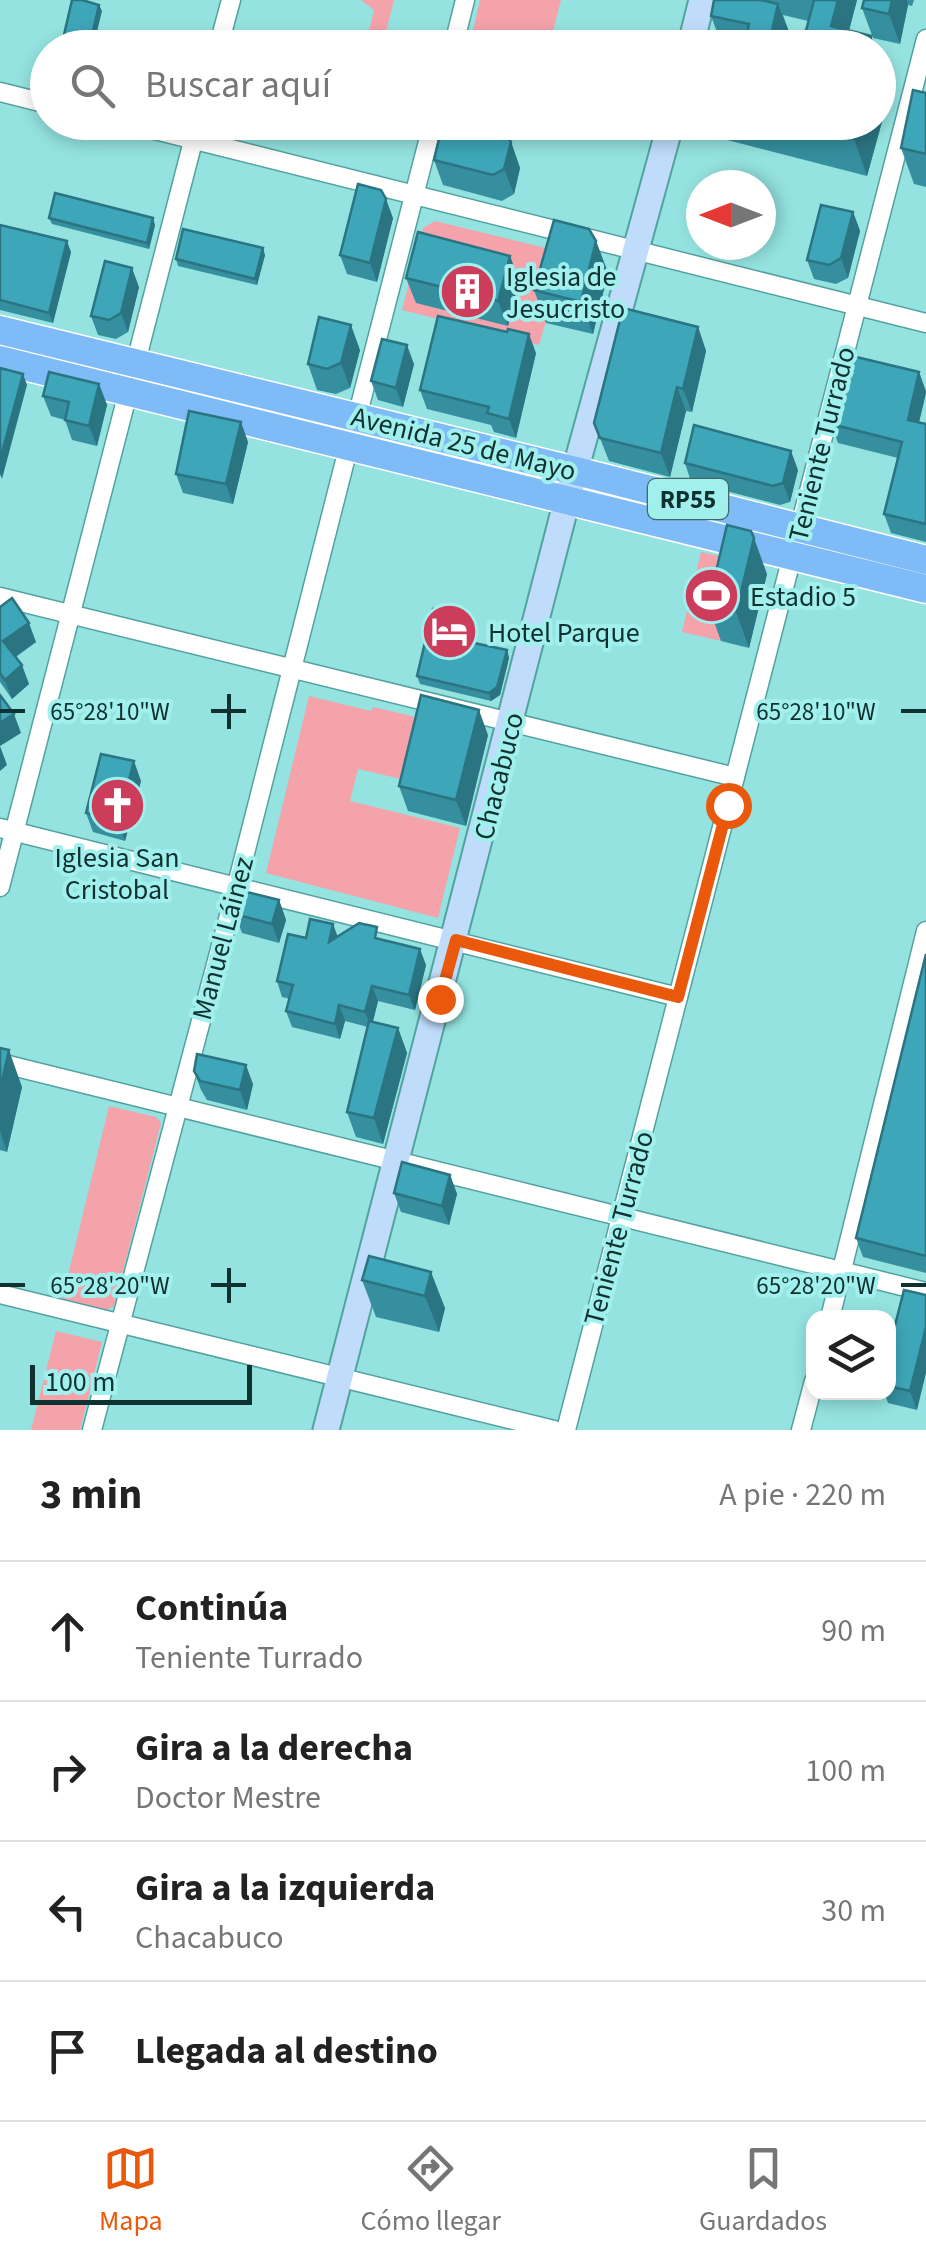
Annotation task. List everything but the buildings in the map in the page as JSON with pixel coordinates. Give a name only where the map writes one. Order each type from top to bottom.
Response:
[{"type":"main road","points":[[694,30],[702,0]]},
{"type":"main road","name":"Chacabuco","points":[[326,1430],[666,140]]},
{"type":"main road","name":"Avenida 25 de Mayo","points":[[0,330],[926,560]]},
{"type":"main road","name":"Avenida 25 de Mayo","points":[[0,360],[926,589]]},
{"type":"main road","points":[[349,445],[357,417]]},
{"type":"street","points":[[223,30],[231,0]]},
{"type":"street","points":[[458,30],[465,0]]},
{"type":"street","name":"Teniente Turrado","points":[[566,1430],[926,39]]},
{"type":"street","points":[[0,92],[30,100]]},
{"type":"street","points":[[0,887],[7,830],[72,615],[194,140]]},
{"type":"street","points":[[227,140],[414,195],[926,323]]},
{"type":"street","points":[[357,417],[428,140]]},
{"type":"street","name":"Manuel Láinez","points":[[92,1430],[349,445]]},
{"type":"street","points":[[0,597],[735,778]]},
{"type":"street","points":[[7,830],[678,997]]},
{"type":"street","points":[[832,1310],[926,931]]},
{"type":"street","points":[[0,1064],[926,1292]]},
{"type":"street","points":[[0,1294],[554,1430]]},
{"type":"street","points":[[801,1430],[809,1400]]},
{"type":"shaded area","points":[[361,0],[394,0],[386,30],[369,30],[374,10]]},
{"type":"shaded area","points":[[480,0],[561,0],[553,30],[473,30]]},
{"type":"shaded area","points":[[435,221],[566,253],[539,345],[402,310],[423,228]]},
{"type":"shaded area","name":"Estadio 5","points":[[701,552],[740,561],[721,641],[682,632]]},
{"type":"shaded area","points":[[309,696],[416,717],[401,779],[358,769],[350,801],[460,828],[438,918],[266,873]]},
{"type":"shaded area","points":[[109,1106],[156,1117],[161,1123],[114,1306],[107,1310],[62,1300]]},
{"type":"shaded area","points":[[56,1331],[102,1342],[80,1430],[31,1430]]},
{"type":"place","name":"Iglesia de Jesucristo","points":[[467,292]]},
{"type":"place","name":"Estadio 5","points":[[711,596]]},
{"type":"place","name":"Hotel Parque","points":[[449,632]]},
{"type":"place","name":"Iglesia San Cristobal","points":[[117,806]]},
{"type":"route","points":[[440,999],[456,940],[678,997],[728,805]]}]
